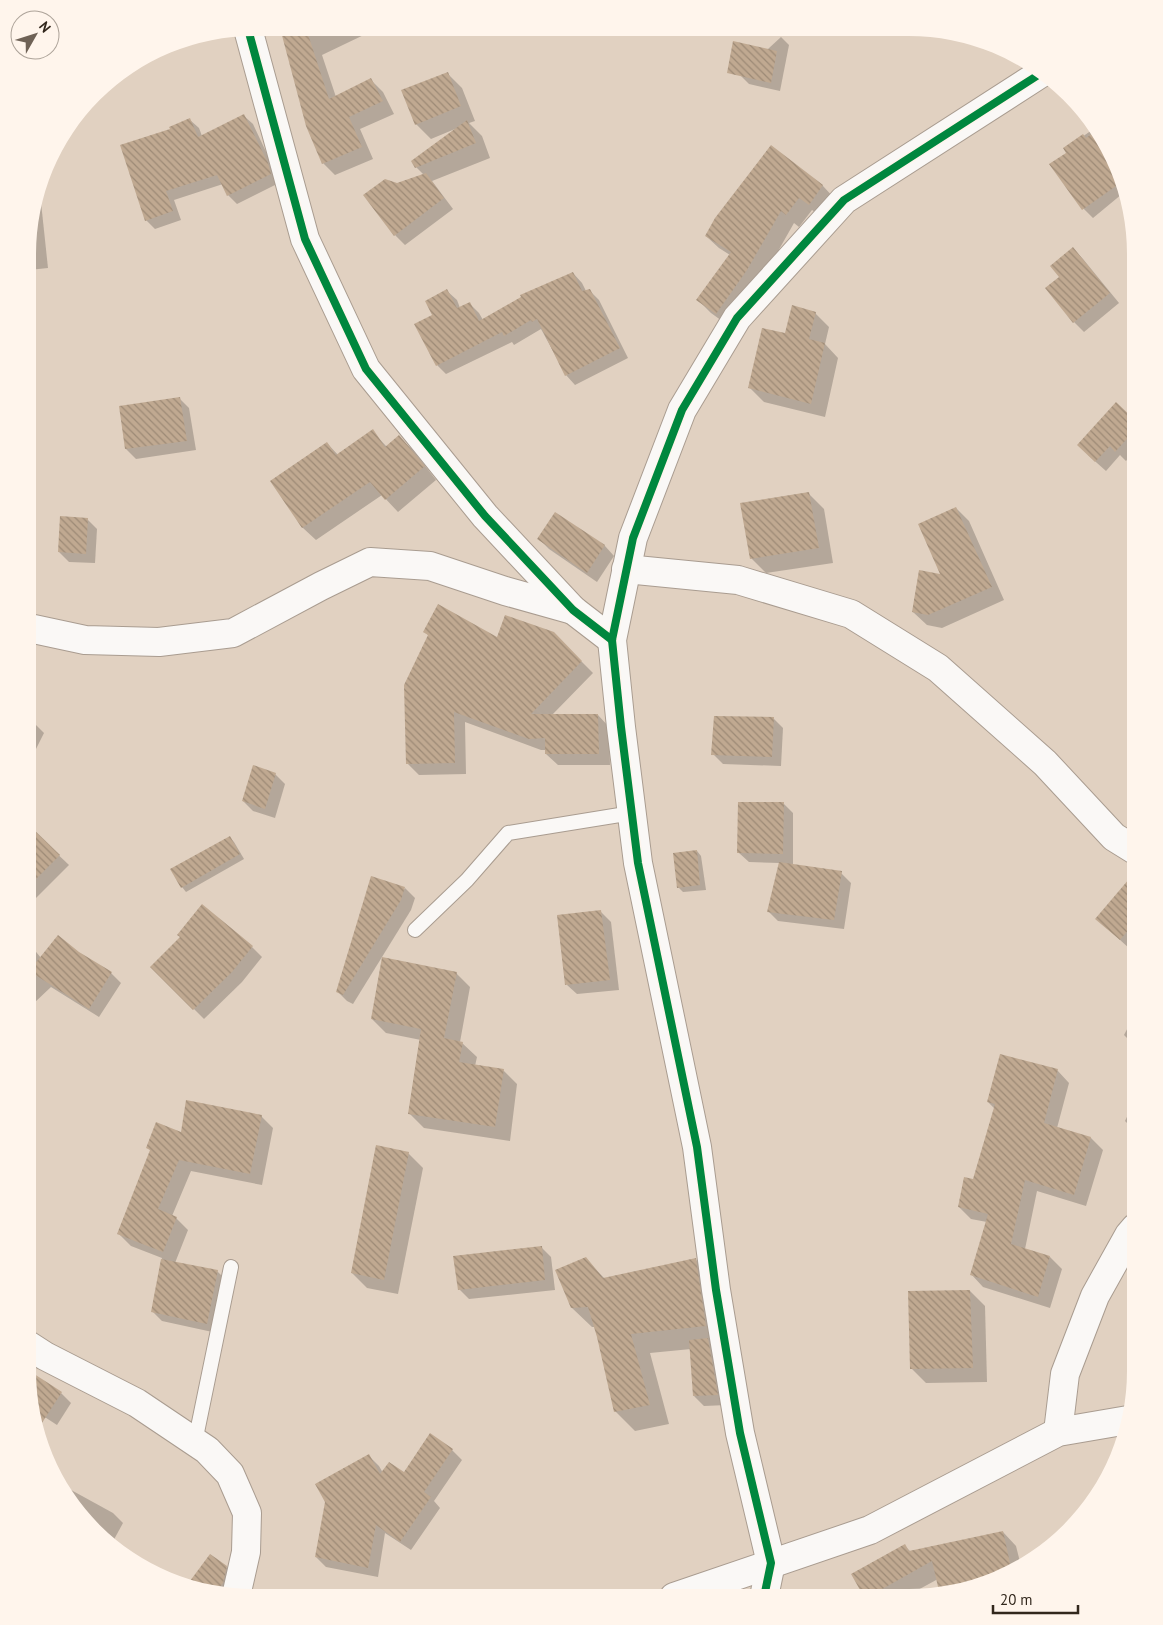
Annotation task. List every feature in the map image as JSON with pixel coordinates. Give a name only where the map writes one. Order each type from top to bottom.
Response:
[{"type":"street","points":[[250,36],[305,239],[366,369],[485,516],[573,610],[612,640]]},
{"type":"street","points":[[766,1589],[771,1563],[740,1433],[716,1290],[697,1147],[638,863],[620,728],[612,640],[633,538],[682,410],[737,318],[844,200],[1035,77]]},
{"type":"street","points":[[36,630],[85,640],[159,642],[233,633],[370,562],[430,566],[505,591],[573,610]]},
{"type":"street","points":[[626,570],[738,580],[852,614],[938,668],[1045,762],[1114,837],[1127,845]]},
{"type":"street","points":[[1058,1432],[1065,1374],[1095,1296],[1127,1239]]},
{"type":"street","points":[[36,1350],[137,1403],[207,1450],[230,1474],[247,1513],[246,1552],[238,1588]]},
{"type":"street","points":[[697,1589],[870,1530],[1058,1432],[1121,1421]]},
{"type":"lane","points":[[415,930],[467,880],[508,832],[632,813]]},
{"type":"lane","points":[[196,1442],[231,1267]]},
{"type":"building","points":[[282,36],[309,36],[329,99],[371,78],[383,101],[349,117],[362,147],[322,164],[306,126]]},
{"type":"building","points":[[733,41],[777,51],[771,83],[727,73]]},
{"type":"building","points":[[448,72],[461,106],[415,125],[401,90]]},
{"type":"building","points":[[244,114],[268,163],[271,174],[227,196],[217,175],[166,191],[173,211],[145,221],[120,145],[170,129],[169,127],[190,118],[198,137]]},
{"type":"building","points":[[467,120],[476,143],[415,168],[411,161]]},
{"type":"building","points":[[1083,134],[1086,138],[1091,134],[1098,145],[1116,186],[1082,210],[1049,164],[1066,153],[1063,148]]},
{"type":"building","points":[[771,145],[823,185],[809,205],[799,198],[786,215],[781,211],[747,270],[716,314],[696,300],[731,252],[705,236],[715,218]]},
{"type":"building","points":[[426,173],[444,198],[394,236],[363,195],[385,179],[397,183]]},
{"type":"building","points":[[1073,247],[1110,293],[1073,323],[1045,288],[1059,277],[1050,266]]},
{"type":"building","points":[[573,272],[582,291],[590,289],[620,348],[565,376],[537,319],[532,322],[531,320],[504,336],[502,332],[436,366],[414,324],[432,315],[425,301],[447,289],[457,308],[470,302],[479,321],[521,297],[520,295]]},
{"type":"building","points":[[792,305],[816,312],[809,339],[825,343],[811,404],[748,388],[762,328],[785,333]]},
{"type":"building","points":[[180,397],[187,441],[125,449],[119,406]]},
{"type":"building","points":[[1116,402],[1127,412],[1127,439],[1115,452],[1110,446],[1095,462],[1077,445]]},
{"type":"building","points":[[373,429],[385,447],[399,435],[425,466],[385,500],[370,482],[302,528],[270,481],[327,442],[336,455]]},
{"type":"building","points":[[809,492],[819,548],[750,559],[740,503]]},
{"type":"building","points":[[956,507],[992,587],[928,615],[912,612],[919,570],[940,574],[918,524]]},
{"type":"building","points":[[555,512],[605,545],[587,573],[537,539]]},
{"type":"building","points":[[60,516],[88,518],[86,554],[58,552]]},
{"type":"building","points":[[438,604],[497,637],[505,615],[554,632],[582,661],[531,714],[598,714],[599,754],[545,754],[545,738],[529,739],[454,712],[455,763],[406,764],[404,685],[428,635],[423,632]]},
{"type":"building","points":[[714,716],[774,717],[772,757],[711,755]]},
{"type":"building","points":[[253,765],[276,773],[265,809],[242,801]]},
{"type":"building","points":[[738,802],[784,802],[783,854],[737,853]]},
{"type":"building","points":[[36,832],[60,855],[36,879]]},
{"type":"building","points":[[230,836],[240,854],[181,888],[170,869]]},
{"type":"building","points":[[697,850],[700,885],[677,888],[673,853]]},
{"type":"building","points":[[779,862],[842,871],[834,920],[767,912]]},
{"type":"building","points":[[371,876],[405,887],[401,900],[343,995],[336,992]]},
{"type":"building","points":[[1127,881],[1127,932],[1120,940],[1095,919]]},
{"type":"building","points":[[202,904],[253,946],[232,972],[193,1010],[150,967],[180,937],[177,935]]},
{"type":"building","points":[[601,910],[610,980],[565,985],[557,915]]},
{"type":"building","points":[[58,935],[79,952],[112,972],[89,1009],[36,975],[36,962]]},
{"type":"building","points":[[382,957],[457,972],[444,1038],[463,1042],[459,1062],[504,1069],[495,1127],[408,1114],[421,1029],[371,1019]]},
{"type":"building","points":[[1000,1054],[1058,1069],[1044,1123],[1091,1137],[1074,1195],[1025,1180],[1011,1244],[1050,1256],[1038,1297],[970,1275],[988,1214],[958,1207],[964,1177],[973,1179],[995,1104],[987,1102]]},
{"type":"building","points":[[186,1100],[262,1115],[250,1174],[179,1160],[158,1209],[177,1217],[163,1252],[117,1234],[150,1150],[146,1148],[156,1122],[181,1132]]},
{"type":"building","points":[[376,1145],[409,1152],[384,1280],[351,1273]]},
{"type":"building","points":[[542,1246],[545,1280],[458,1290],[453,1256]]},
{"type":"building","points":[[586,1257],[603,1278],[696,1258],[706,1326],[631,1334],[650,1405],[614,1412],[597,1337],[588,1307],[571,1308],[555,1270]]},
{"type":"building","points":[[161,1259],[218,1270],[207,1324],[151,1312]]},
{"type":"building","points":[[970,1290],[973,1368],[910,1369],[908,1291]]},
{"type":"building","points":[[708,1338],[718,1395],[693,1396],[689,1340]]},
{"type":"building","points":[[36,1375],[62,1392],[43,1422]]},
{"type":"building","points":[[430,1433],[453,1449],[424,1492],[431,1497],[400,1542],[376,1525],[368,1568],[315,1557],[325,1502],[315,1484],[369,1454],[380,1474],[389,1462],[404,1472]]},
{"type":"building","points":[[1003,1531],[1010,1564],[979,1577],[938,1587],[932,1561],[882,1589],[859,1589],[851,1574],[905,1544],[909,1551]]},
{"type":"building","points":[[210,1554],[227,1566],[220,1586],[191,1579]]},
{"type":"cycle path","points":[[250,36],[305,239],[366,369],[485,516],[573,610],[612,640]]},
{"type":"cycle path","points":[[766,1589],[771,1563],[740,1433],[716,1290],[697,1147],[638,863],[612,640],[633,538],[682,410],[737,318],[844,200],[1035,77]]}]
